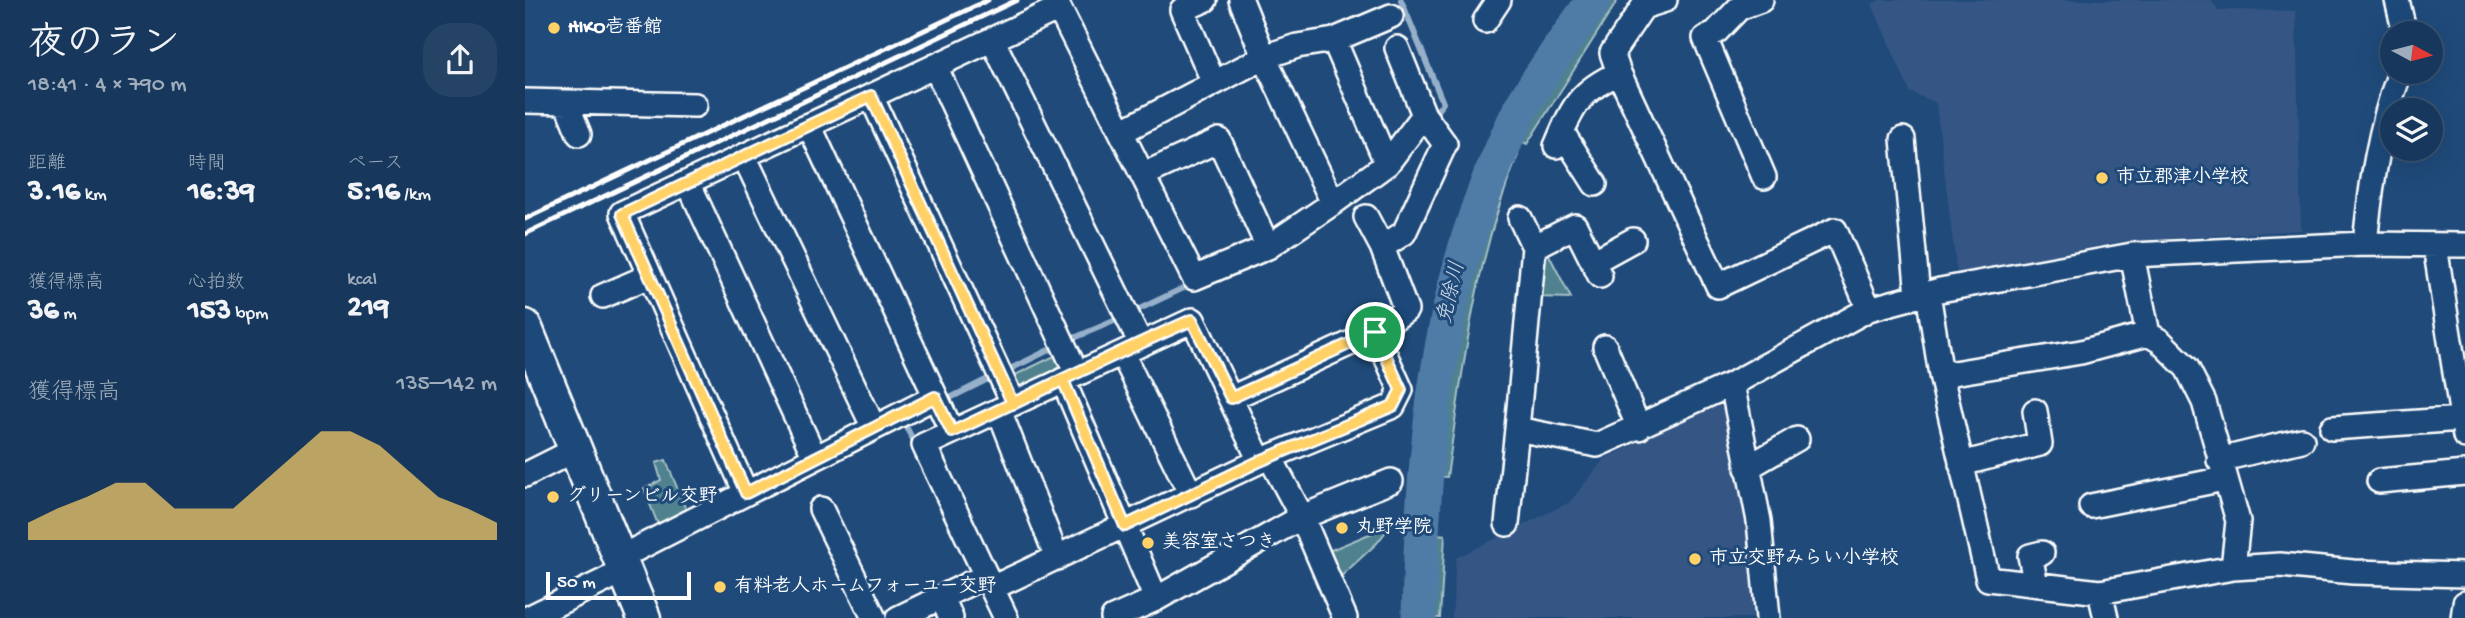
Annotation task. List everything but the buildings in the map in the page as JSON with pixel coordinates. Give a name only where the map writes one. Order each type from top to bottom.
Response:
[{"type":"street","points":[[1205,0],[1179,5],[1214,83]]},
{"type":"street","points":[[1241,0],[1264,57],[1333,203]]},
{"type":"street","points":[[1485,21],[1499,0]]},
{"type":"street","points":[[1761,0],[1739,8],[1716,32],[1699,40],[1726,106],[1764,177]]},
{"type":"street","points":[[2397,0],[2402,21]]},
{"type":"street","points":[[1664,6],[1643,7],[1612,53],[1650,155],[1717,286],[1768,252],[1833,222],[1869,309]]},
{"type":"street","points":[[746,493],[622,214],[1059,8],[1194,278],[1268,247],[1387,164],[1429,122]]},
{"type":"street","points":[[1121,132],[1264,57],[1297,46],[1334,40],[1391,16]]},
{"type":"street","points":[[992,39],[1130,333],[1191,495]]},
{"type":"street","points":[[1334,40],[1387,164]]},
{"type":"street","points":[[1382,247],[1404,233],[1445,144],[1429,122],[1397,48]]},
{"type":"street","points":[[935,66],[1063,341],[1070,377],[1125,526],[1156,599]]},
{"type":"street","points":[[1595,184],[1559,139],[1578,101],[1593,85],[1619,72]]},
{"type":"street","points":[[2364,244],[2372,174],[2383,118],[2396,84]]},
{"type":"street","points":[[871,96],[999,374],[1006,407],[1057,558]]},
{"type":"street","points":[[525,101],[695,105]]},
{"type":"street","points":[[566,102],[579,134]]},
{"type":"street","points":[[809,125],[942,411]]},
{"type":"street","points":[[1903,139],[1900,198],[1988,579],[2100,592],[2233,569],[2280,565],[2381,579],[2465,575]]},
{"type":"street","points":[[1143,175],[1219,140],[1268,247]]},
{"type":"street","points":[[744,156],[874,428]]},
{"type":"street","points":[[688,182],[815,458]]},
{"type":"street","points":[[1231,398],[1375,332],[1406,310],[1382,247],[1366,217]]},
{"type":"street","points":[[1507,524],[1517,429],[1530,356],[1534,247],[1520,218]]},
{"type":"street","points":[[1534,247],[1575,226],[1596,269],[1633,240]]},
{"type":"street","points":[[1517,429],[1597,445],[1732,384],[1869,309],[1923,294],[2132,255],[2364,244],[2465,245]]},
{"type":"street","points":[[2332,428],[2464,428],[2461,376],[2435,246]]},
{"type":"street","points":[[2132,255],[2148,334]]},
{"type":"street","points":[[603,296],[649,276]]},
{"type":"street","points":[[528,618],[746,493],[874,428],[942,411],[1006,407],[1070,377],[1130,333],[1192,320],[1265,459],[1302,517],[1345,618]]},
{"type":"street","points":[[526,330],[644,618]]},
{"type":"street","points":[[898,618],[982,581],[1057,558],[1265,459],[1393,406],[1401,390],[1375,332]]},
{"type":"street","points":[[1941,375],[2081,352],[2148,334],[2160,341],[2187,368],[2204,402],[2238,521],[2233,569]]},
{"type":"street","points":[[1605,347],[1639,428]]},
{"type":"street","points":[[1732,384],[1759,522],[1767,618]]},
{"type":"street","points":[[942,411],[924,445],[982,581],[1006,618]]},
{"type":"street","points":[[1961,464],[2040,444],[2035,411]]},
{"type":"street","points":[[1747,468],[1797,439]]},
{"type":"street","points":[[2101,499],[2221,469],[2302,440]]},
{"type":"street","points":[[525,475],[575,450]]},
{"type":"street","points":[[2379,481],[2465,473]]},
{"type":"street","points":[[1114,618],[1156,599],[1302,517],[1391,481]]},
{"type":"street","points":[[821,509],[874,618]]},
{"type":"street","points":[[2036,584],[2030,556],[2042,553]]},
{"type":"street","points":[[2100,592],[2106,618]]},
{"type":"street","points":[[942,597],[951,618]]},
{"type":"street","points":[[2463,618],[2465,603]]},
{"type":"shaded area","points":[[1880,0],[2211,0],[2218,10],[2296,11],[2301,230],[2117,242],[1957,275],[1936,103],[1910,92],[1872,4]]},
{"type":"shaded area","points":[[1724,401],[1750,527],[1757,618],[1452,618],[1456,558],[1570,502],[1604,459]]},
{"type":"green space","points":[[1597,0],[1618,0],[1527,144],[1513,137],[1531,103]]},
{"type":"green space","points":[[1506,150],[1518,155],[1491,233],[1472,313],[1447,477],[1432,476],[1460,266]]},
{"type":"green space","points":[[1547,251],[1571,298],[1535,297],[1540,255]]},
{"type":"green space","points":[[1065,351],[1070,366],[1014,390],[1009,378]]},
{"type":"green space","points":[[666,460],[690,520],[662,535],[644,489],[661,480],[656,463]]},
{"type":"green space","points":[[1391,525],[1377,543],[1336,581],[1319,555]]},
{"type":"green space","points":[[1429,533],[1445,535],[1440,618],[1423,618]]},
{"type":"waterway","points":[[1401,0],[1443,103],[1432,117]]},
{"type":"waterway","name":"免除川","points":[[1419,618],[1429,439],[1437,379],[1462,261],[1480,204],[1525,101],[1594,0]]},
{"type":"waterway","points":[[1355,201],[1387,176]]},
{"type":"waterway","points":[[1131,313],[1194,283]]},
{"type":"waterway","points":[[1067,341],[1121,318]]},
{"type":"waterway","points":[[1004,372],[1057,346]]},
{"type":"waterway","points":[[944,401],[994,376]]},
{"type":"waterway","points":[[905,425],[918,449]]},
{"type":"railway","points":[[525,219],[988,0]]},
{"type":"railway","points":[[525,234],[1017,0]]},
{"type":"place","name":"HIKO壱番館","points":[[554,28]]},
{"type":"place","name":"市立郡津小学校","points":[[2102,178]]},
{"type":"place","name":"グリーンビル交野","points":[[553,497]]},
{"type":"place","name":"丸野学院","points":[[1342,528]]},
{"type":"place","name":"美容室さつき","points":[[1148,543]]},
{"type":"place","name":"市立交野みらい小学校","points":[[1695,559]]},
{"type":"place","name":"有料老人ホームフォーユー交野","points":[[720,587]]},
{"type":"route","points":[[1375,332],[1231,398],[1192,320],[1140,342],[1122,353],[1063,380],[1013,404],[952,432],[935,397],[746,493],[622,214],[871,96],[1013,404],[1063,380],[1125,526],[1260,461],[1393,406],[1401,390],[1375,332]]}]
